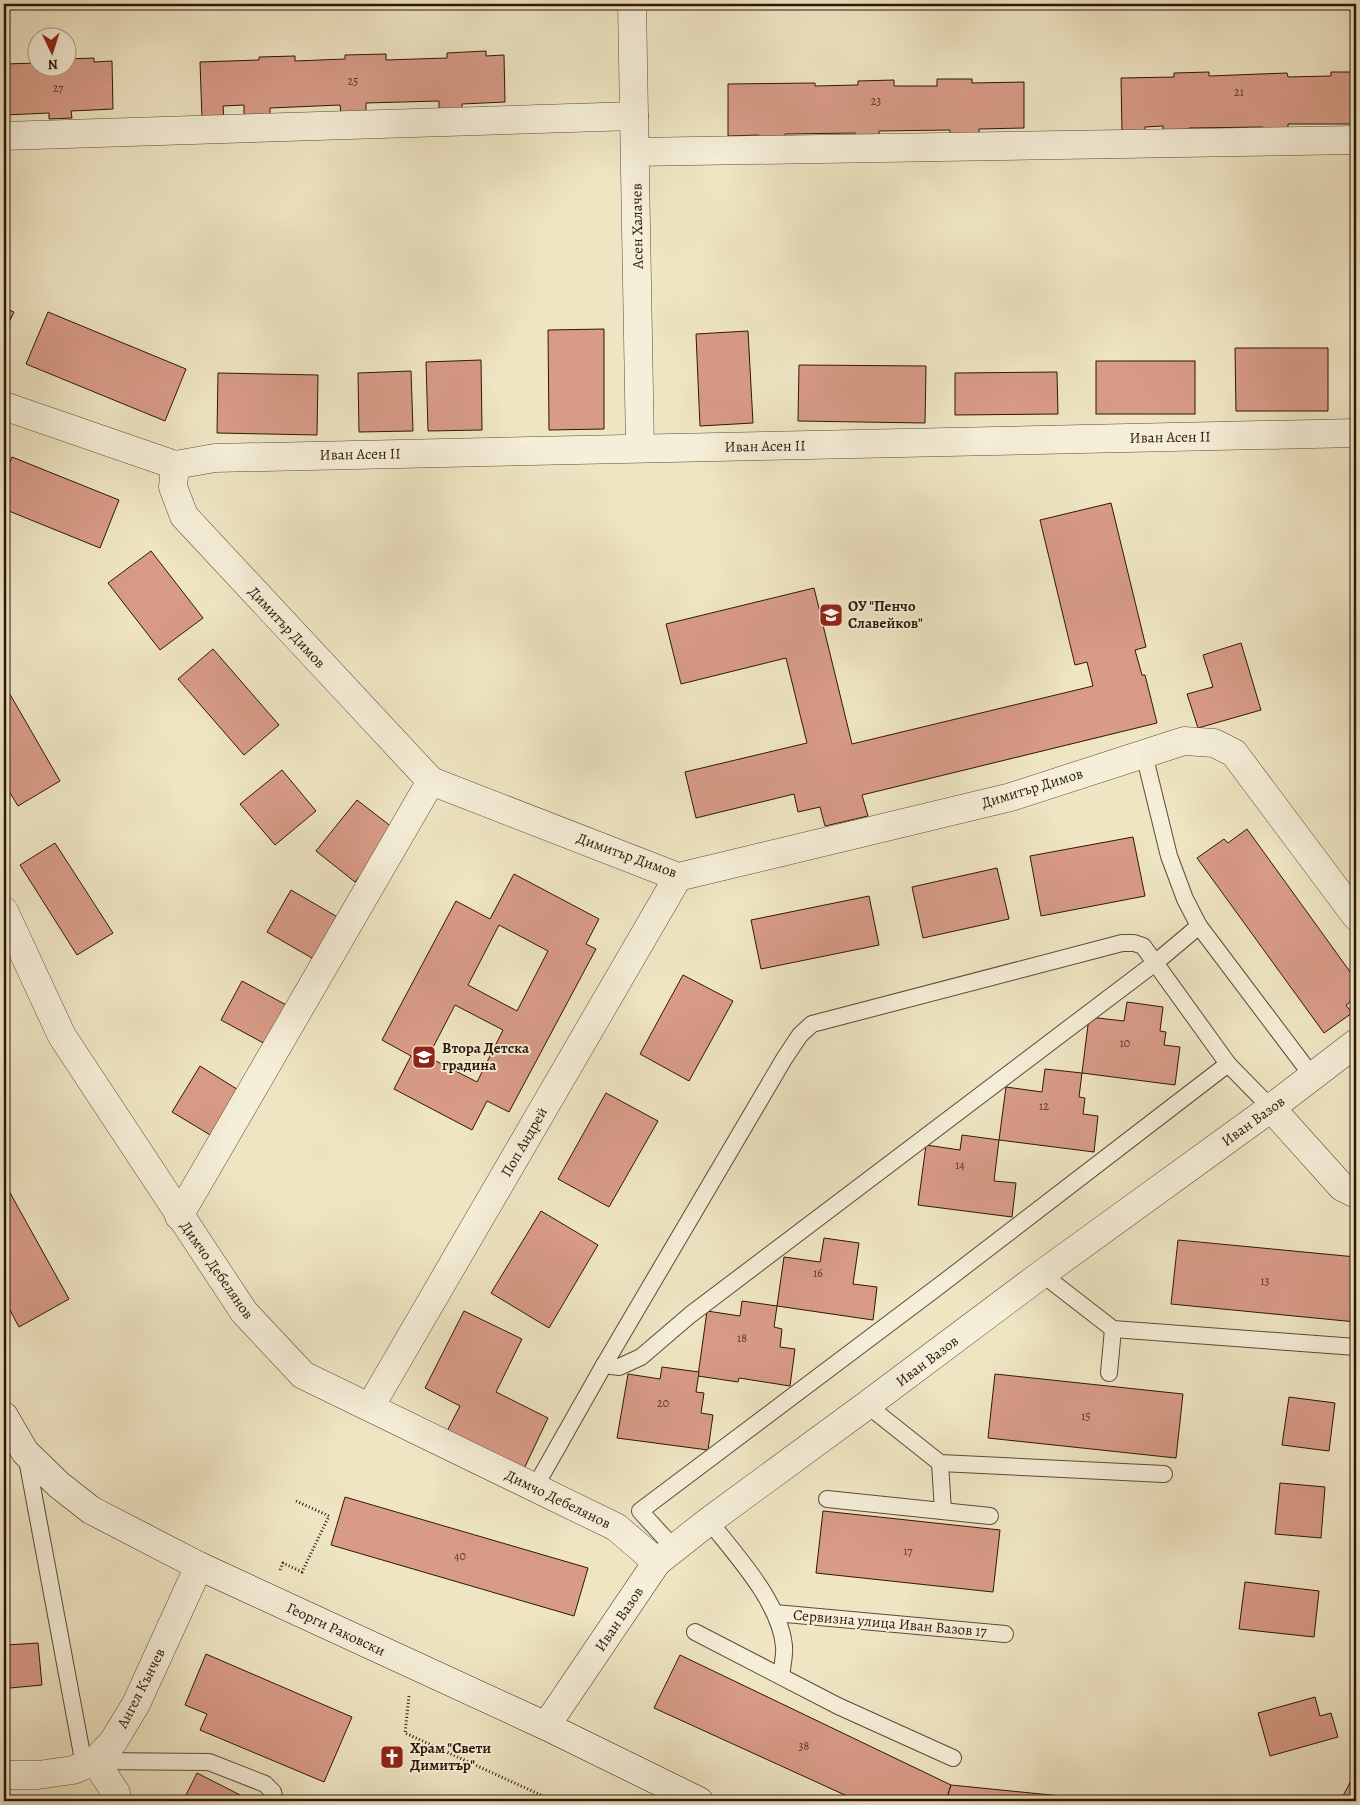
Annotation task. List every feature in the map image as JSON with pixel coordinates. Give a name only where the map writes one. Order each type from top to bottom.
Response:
[{"type":"street","name":"Асен Халачев","points":[[632,4],[640,448]]},
{"type":"street","points":[[4,136],[634,116]]},
{"type":"street","points":[[636,152],[1356,140]]},
{"type":"street","points":[[4,406],[175,465]]},
{"type":"street","name":"Иван Асен II","points":[[175,465],[215,458],[1356,433]]},
{"type":"street","name":"Димитър Димов","points":[[175,465],[173,487],[184,516],[431,782],[678,877],[1011,797],[1184,741],[1214,743],[1234,753],[1356,916]]},
{"type":"street","points":[[180,1216],[431,782]]},
{"type":"street","name":"Поп Андрей","points":[[370,1407],[678,877]]},
{"type":"street","name":"Димчо Дебелянов","points":[[4,911],[62,1036],[244,1312],[303,1375],[616,1527],[666,1555]]},
{"type":"street","name":"Иван Вазов","points":[[546,1726],[666,1555],[1042,1274],[1313,1077],[1356,1043]]},
{"type":"street","points":[[1271,1108],[1342,1187],[1356,1194]]},
{"type":"street","name":"Георги Раковски","points":[[4,1416],[25,1452],[59,1485],[91,1510],[199,1566],[546,1726],[699,1801]]},
{"type":"street","name":"Ангел Кънчев","points":[[89,1763],[113,1742],[136,1704],[199,1566]]},
{"type":"street","points":[[4,1775],[38,1775],[73,1770],[89,1763],[116,1793],[117,1801]]},
{"type":"lane","points":[[1144,754],[1169,856],[1185,899],[1199,926],[1313,1077]]},
{"type":"lane","points":[[604,1365],[620,1368],[641,1356],[690,1314],[1155,964],[1199,926]]},
{"type":"lane","points":[[535,1487],[604,1365],[784,1059],[800,1035],[812,1024],[1122,943],[1134,942],[1143,946],[1228,1064],[1271,1108]]},
{"type":"lane","points":[[666,1555],[640,1511],[939,1286],[1228,1064]]},
{"type":"lane","points":[[1042,1274],[1113,1329],[1356,1347]]},
{"type":"lane","points":[[1109,1373],[1113,1329]]},
{"type":"lane","points":[[867,1405],[940,1463],[1164,1474]]},
{"type":"lane","points":[[25,1452],[89,1763],[210,1762],[265,1784],[273,1792],[275,1801]]},
{"type":"lane","points":[[940,1463],[943,1511]]},
{"type":"lane","points":[[827,1499],[990,1516]]},
{"type":"lane","points":[[709,1521],[750,1573],[775,1612],[784,1646],[780,1676]]},
{"type":"lane","name":"Сервизна улица Иван Вазов 17","points":[[775,1612],[1005,1634]]},
{"type":"lane","points":[[696,1632],[838,1706],[953,1758]]},
{"type":"path","points":[[268,1598],[283,1563],[302,1572],[329,1516],[296,1501]]},
{"type":"path","points":[[413,1664],[404,1733],[554,1801]]},
{"type":"building","points":[[486,51],[486,56],[504,55],[505,102],[462,104],[462,109],[439,110],[439,101],[366,103],[366,112],[341,113],[340,105],[270,108],[270,114],[244,115],[244,105],[223,106],[224,119],[202,119],[200,62],[259,60],[259,57],[295,56],[295,61],[345,59],[345,55],[386,54],[386,60],[447,58],[447,53]]},
{"type":"building","points":[[94,58],[94,62],[112,61],[113,109],[71,111],[72,118],[49,119],[49,113],[4,115],[4,64],[28,63],[28,78],[78,78],[78,59]]},
{"type":"building","points":[[1209,72],[1209,76],[1287,73],[1288,77],[1331,76],[1331,72],[1356,72],[1356,124],[1288,124],[1288,132],[1263,132],[1263,127],[1189,128],[1189,134],[1163,134],[1163,126],[1145,127],[1145,131],[1122,132],[1121,78],[1174,77],[1174,73]]},
{"type":"building","points":[[937,79],[972,79],[972,83],[1024,82],[1024,128],[979,129],[979,137],[950,138],[950,130],[879,131],[879,140],[855,140],[855,133],[785,134],[785,142],[759,142],[759,135],[728,136],[728,84],[815,83],[815,86],[858,85],[858,81],[894,80],[894,86],[937,86]]},
{"type":"building","points":[[4,308],[14,312],[4,333]]},
{"type":"building","points":[[48,312],[186,369],[165,421],[26,364]]},
{"type":"building","points":[[604,329],[604,429],[549,430],[548,330]]},
{"type":"building","points":[[748,331],[753,423],[700,426],[696,334]]},
{"type":"building","points":[[1235,348],[1328,348],[1328,411],[1236,411]]},
{"type":"building","points":[[481,360],[482,430],[428,431],[426,362]]},
{"type":"building","points":[[1096,361],[1195,361],[1195,414],[1096,414]]},
{"type":"building","points":[[799,365],[926,366],[925,423],[798,421]]},
{"type":"building","points":[[411,371],[413,431],[359,432],[358,373]]},
{"type":"building","points":[[1057,372],[1058,414],[955,415],[955,373]]},
{"type":"building","points":[[218,373],[318,375],[317,435],[217,433]]},
{"type":"building","points":[[12,457],[119,500],[100,548],[4,509],[4,477]]},
{"type":"building","points":[[1111,503],[1146,647],[1135,650],[1142,675],[1145,675],[1157,723],[862,795],[868,816],[825,826],[820,807],[798,812],[794,794],[696,818],[685,772],[807,743],[786,658],[681,684],[666,624],[814,588],[852,744],[1093,686],[1087,662],[1075,665],[1040,520]]},
{"type":"building","points":[[151,551],[203,618],[160,650],[108,583]]},
{"type":"building","points":[[1241,643],[1261,710],[1198,728],[1187,694],[1213,687],[1203,655]]},
{"type":"building","points":[[213,649],[279,725],[244,755],[178,679]]},
{"type":"building","points":[[4,684],[60,781],[18,806],[4,783]]},
{"type":"building","points":[[282,770],[316,811],[275,845],[240,804]]},
{"type":"building","points":[[357,800],[397,831],[355,882],[316,851]]},
{"type":"building","points":[[1247,829],[1356,980],[1356,998],[1346,1005],[1352,1013],[1324,1033],[1197,858],[1224,839],[1228,843]]},
{"type":"building","points":[[1133,837],[1145,896],[1041,916],[1030,856]]},
{"type":"building","points":[[55,843],[113,933],[77,955],[20,865]]},
{"type":"building","points":[[997,868],[1009,919],[923,938],[912,887]]},
{"type":"building","points":[[514,874],[599,919],[586,944],[596,949],[509,1112],[487,1101],[472,1130],[394,1089],[411,1056],[382,1040],[456,901],[490,919]],"holes":[[[499,925],[548,951],[517,1011],[468,985]],[[455,1005],[503,1030],[477,1082],[428,1057]]]},
{"type":"building","points":[[291,890],[341,919],[317,961],[267,932]]},
{"type":"building","points":[[869,896],[879,945],[761,969],[751,920]]},
{"type":"building","points":[[683,975],[733,1001],[689,1081],[640,1054]]},
{"type":"building","points":[[242,981],[290,1007],[269,1046],[221,1020]]},
{"type":"building","points":[[1127,1002],[1163,1007],[1160,1031],[1166,1032],[1164,1045],[1180,1047],[1175,1085],[1082,1073],[1089,1017],[1124,1021]]},
{"type":"building","points":[[200,1066],[240,1091],[212,1136],[172,1112]]},
{"type":"building","points":[[1045,1069],[1082,1073],[1079,1097],[1085,1098],[1083,1114],[1098,1116],[1094,1152],[999,1140],[1006,1087],[1042,1092]]},
{"type":"building","points":[[606,1093],[658,1121],[609,1207],[558,1179]]},
{"type":"building","points":[[962,1135],[999,1140],[994,1181],[1016,1183],[1012,1217],[918,1205],[926,1145],[960,1150]]},
{"type":"building","points":[[4,1182],[69,1299],[19,1327],[4,1299]]},
{"type":"building","points":[[541,1211],[598,1245],[549,1328],[491,1293]]},
{"type":"building","points":[[824,1238],[859,1243],[853,1284],[877,1287],[873,1320],[777,1306],[784,1257],[820,1262]]},
{"type":"building","points":[[1178,1240],[1356,1257],[1356,1322],[1171,1304]]},
{"type":"building","points":[[742,1301],[777,1306],[774,1327],[782,1329],[780,1347],[795,1349],[790,1386],[739,1378],[738,1382],[698,1376],[707,1311],[740,1316]]},
{"type":"building","points":[[464,1311],[522,1339],[496,1392],[548,1418],[522,1473],[445,1435],[460,1406],[425,1388]]},
{"type":"building","points":[[662,1367],[699,1372],[696,1392],[704,1393],[701,1413],[713,1415],[708,1450],[617,1438],[628,1374],[660,1379]]},
{"type":"building","points":[[995,1374],[1183,1394],[1176,1458],[988,1438]]},
{"type":"building","points":[[1289,1397],[1335,1403],[1329,1451],[1282,1445]]},
{"type":"building","points":[[1280,1483],[1325,1487],[1321,1538],[1275,1534]]},
{"type":"building","points":[[345,1497],[588,1568],[574,1616],[331,1545]]},
{"type":"building","points":[[823,1511],[1000,1530],[993,1592],[816,1573]]},
{"type":"building","points":[[1245,1582],[1319,1591],[1314,1637],[1239,1629]]},
{"type":"building","points":[[38,1643],[42,1685],[10,1688],[6,1645]]},
{"type":"building","points":[[206,1654],[352,1717],[324,1782],[200,1730],[207,1714],[185,1705]]},
{"type":"building","points":[[680,1655],[951,1785],[946,1801],[858,1801],[654,1708]]},
{"type":"building","points":[[1315,1697],[1320,1716],[1331,1713],[1338,1737],[1270,1756],[1258,1713]]},
{"type":"building","points":[[1356,1771],[1356,1801],[1348,1801],[1342,1798]]},
{"type":"building","points":[[197,1773],[252,1801],[183,1801]]},
{"type":"building","points":[[951,1785],[1111,1801],[946,1801]]},
{"type":"place","name":"ОУ \"Пенчо Славейков\"","points":[[831,615]]},
{"type":"place","name":"Втора Детска градина","points":[[424,1057]]},
{"type":"place","name":"Храм \"Свети Димитър\"","points":[[392,1757]]}]
